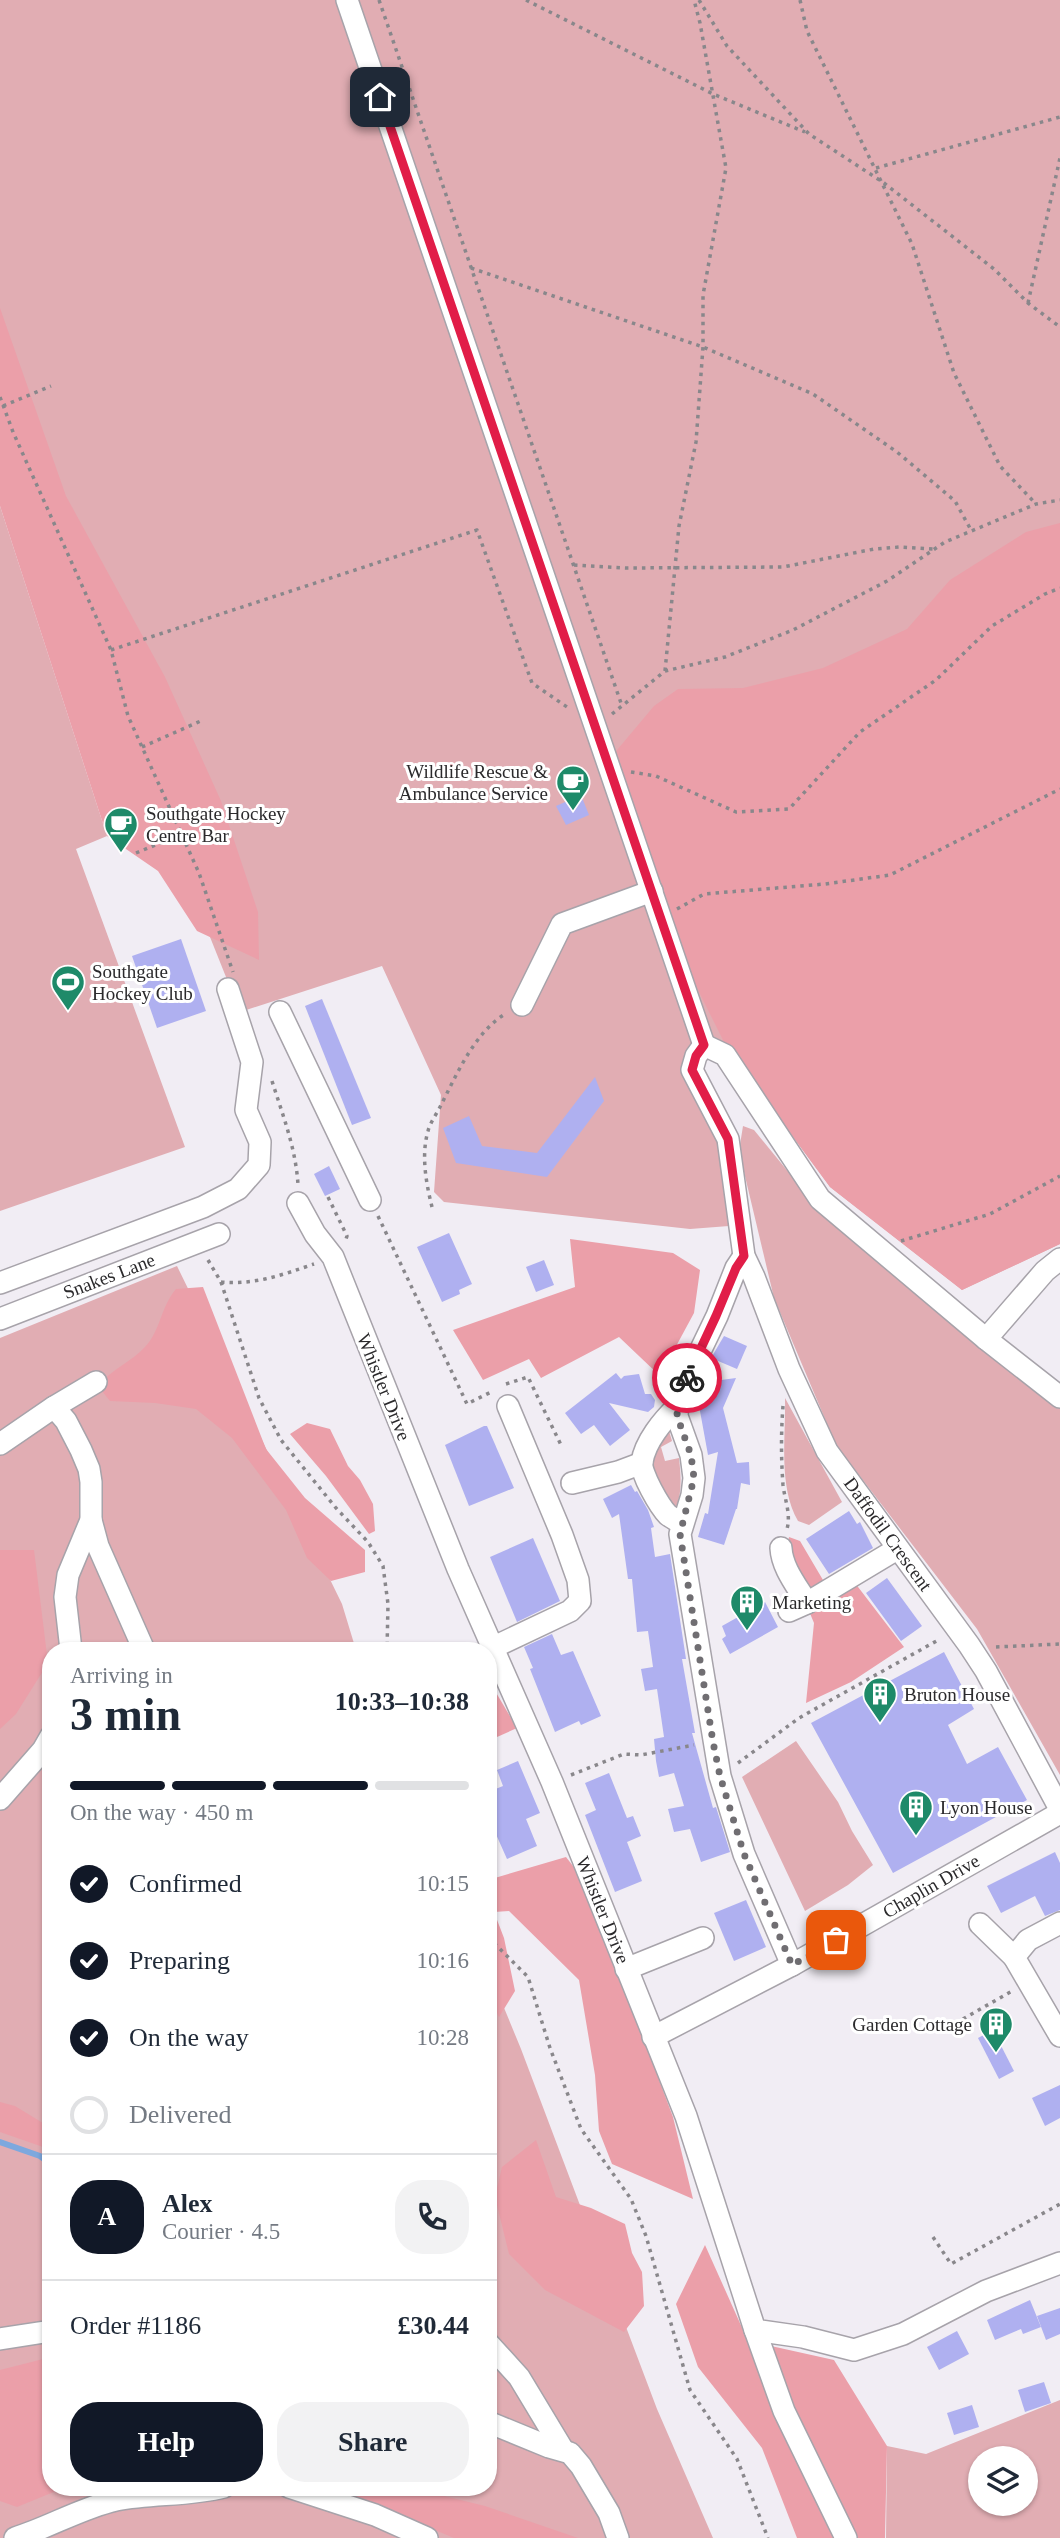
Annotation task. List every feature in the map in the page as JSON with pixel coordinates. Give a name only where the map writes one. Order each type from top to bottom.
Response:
[{"type":"street","points":[[347,0],[704,1045],[724,1055],[820,1199],[986,1339],[1060,1397]]},
{"type":"street","points":[[522,1005],[562,924],[652,891]]},
{"type":"street","points":[[0,1283],[203,1207],[238,1189],[259,1165],[260,1142],[246,1110],[252,1062],[231,983]]},
{"type":"street","points":[[280,1012],[370,1200]]},
{"type":"street","name":"Daffodil Crescent","points":[[704,1045],[696,1056],[692,1070],[728,1139],[743,1251],[789,1369],[827,1451],[964,1637],[986,1671],[1060,1811]]},
{"type":"street","name":"Whistler Drive","points":[[298,1203],[315,1234],[333,1257],[453,1556],[492,1642]]},
{"type":"street","name":"Snakes Lane","points":[[0,1319],[210,1237]]},
{"type":"street","points":[[743,1251],[678,1398],[677,1416],[691,1455],[694,1478],[692,1495],[680,1534],[720,1776],[744,1854],[792,1965]]},
{"type":"street","points":[[986,1339],[1045,1271],[1060,1259]]},
{"type":"street","points":[[0,1444],[96,1382]]},
{"type":"street","points":[[497,1646],[570,1611],[580,1601],[578,1580],[562,1535],[508,1406]]},
{"type":"street","points":[[54,1407],[66,1421],[89,1469],[92,1482],[91,1520],[98,1546],[140,1642]]},
{"type":"street","points":[[677,1407],[659,1424],[642,1463],[646,1479],[658,1500],[668,1514],[682,1524]]},
{"type":"street","points":[[572,1483],[642,1463]]},
{"type":"street","points":[[70,1642],[65,1597],[68,1575],[91,1520]]},
{"type":"street","points":[[781,1548],[781,1557],[798,1607],[897,1549]]},
{"type":"street","name":"Whistler Drive","points":[[497,1654],[552,1782],[686,2116],[784,2411],[846,2538]]},
{"type":"street","points":[[0,1799],[42,1751]]},
{"type":"street","name":"Chaplin Drive","points":[[653,2037],[792,1965],[1060,1811]]},
{"type":"street","points":[[1014,1957],[1028,1940],[1060,1923]]},
{"type":"street","points":[[980,1924],[1014,1957],[1060,2036]]},
{"type":"street","points":[[626,1969],[703,1938]]},
{"type":"street","points":[[755,2330],[803,2337],[854,2350],[903,2334],[986,2291],[1060,2263]]},
{"type":"street","points":[[0,2339],[42,2332]]},
{"type":"street","points":[[497,2353],[519,2377],[563,2450]]},
{"type":"street","points":[[497,2426],[570,2453],[581,2466],[609,2513],[618,2538]]},
{"type":"street","points":[[15,2538],[75,2513],[117,2500],[158,2496]]},
{"type":"street","points":[[317,2496],[375,2515],[427,2538]]},
{"type":"path","points":[[379,0],[622,706],[665,671],[725,657],[793,630],[887,581],[935,549],[1036,504],[1060,499]]},
{"type":"path","points":[[526,0],[713,94],[809,134],[884,183],[994,269],[1028,303],[1060,327]]},
{"type":"path","points":[[665,671],[679,526],[696,442],[703,347],[703,295],[726,168],[696,0]]},
{"type":"path","points":[[696,0],[727,46],[809,134]]},
{"type":"path","points":[[800,0],[807,30],[912,244],[954,373],[1000,466],[1036,504]]},
{"type":"path","points":[[876,168],[1060,117]]},
{"type":"path","points":[[1028,303],[1060,158]]},
{"type":"path","points":[[471,268],[703,347],[813,394],[897,452],[955,501],[972,531]]},
{"type":"path","points":[[4,407],[51,386]]},
{"type":"path","points":[[0,397],[111,650],[128,716],[199,873],[231,983]]},
{"type":"path","points":[[111,650],[477,530],[532,683],[595,727]]},
{"type":"path","points":[[574,565],[675,569],[783,567],[874,549],[935,549]]},
{"type":"path","points":[[609,767],[656,776],[736,812],[789,809],[860,732],[936,680],[992,626],[1060,588]]},
{"type":"path","points":[[142,747],[202,720]]},
{"type":"path","points":[[660,918],[705,894],[825,884],[890,875],[1060,789]]},
{"type":"path","points":[[136,853],[182,834]]},
{"type":"path","points":[[432,1207],[425,1170],[428,1132],[455,1076],[479,1041],[498,1018],[522,1005]]},
{"type":"path","points":[[271,1081],[297,1164],[298,1203]]},
{"type":"path","points":[[882,1251],[891,1244],[990,1214],[1060,1176]]},
{"type":"path","points":[[221,1282],[243,1284],[288,1273],[333,1257],[347,1236],[328,1197]]},
{"type":"path","points":[[370,1200],[467,1404],[504,1385],[528,1377],[561,1445]]},
{"type":"path","points":[[210,1237],[211,1265],[221,1282],[259,1398],[281,1440],[369,1542],[383,1566],[388,1604],[387,1642]]},
{"type":"path","points":[[781,1548],[790,1518],[783,1488],[780,1444],[784,1387],[789,1369]]},
{"type":"path","points":[[720,1776],[799,1718],[964,1637],[990,1648],[1060,1644]]},
{"type":"path","points":[[552,1782],[624,1754],[641,1755],[713,1742]]},
{"type":"path","points":[[497,1946],[528,1977],[550,2048],[581,2129],[631,2199],[646,2236],[690,2390],[737,2459],[768,2538]]},
{"type":"path","points":[[963,2019],[1029,1981]]},
{"type":"path","points":[[933,2237],[951,2264],[1060,2204]]},
{"type":"shaded area","points":[[0,0],[1060,0],[1060,1244],[962,1290],[830,1187],[726,1046],[692,1049],[720,1151],[729,1226],[690,1229],[444,1202],[434,1192],[441,1095],[382,966],[240,1012],[0,412]]},
{"type":"shaded area","points":[[0,308],[66,496],[165,677],[221,801],[258,912],[259,960],[197,931],[158,871],[107,836],[0,506]]},
{"type":"shaded area","name":"Southgate Hockey Club","points":[[0,506],[107,836],[76,849],[185,1147],[0,1211]]},
{"type":"shaded area","points":[[1060,523],[1060,1244],[962,1290],[830,1187],[726,1046],[691,976],[612,756],[654,706],[678,689],[743,688],[823,668],[907,629],[950,580],[1026,532]]},
{"type":"shaded area","points":[[743,1126],[754,1130],[817,1207],[1060,1405],[1060,1775],[977,1629],[836,1445],[774,1298],[739,1151]]},
{"type":"shaded area","points":[[570,1239],[673,1253],[700,1270],[694,1313],[660,1376],[619,1337],[541,1378],[529,1359],[483,1380],[453,1330],[575,1287]]},
{"type":"shaded area","points":[[177,1266],[342,1604],[354,1642],[42,1642],[42,2496],[497,2496],[497,1991],[657,2409],[713,2538],[0,2538],[0,1338]]},
{"type":"shaded area","points":[[203,1287],[266,1449],[305,1498],[365,1550],[365,1572],[331,1581],[307,1558],[286,1510],[232,1438],[196,1409],[155,1403],[110,1401],[98,1386],[145,1347],[176,1289]]},
{"type":"shaded area","points":[[785,1398],[842,1502],[809,1525],[798,1521],[785,1477]]},
{"type":"shaded area","points":[[307,1423],[330,1429],[348,1466],[360,1480],[373,1504],[375,1531],[369,1534],[326,1476],[290,1434]]},
{"type":"shaded area","points":[[667,1424],[672,1441],[661,1447],[665,1461],[679,1458],[680,1472],[680,1493],[673,1514],[650,1465]]},
{"type":"shaded area","points":[[789,1537],[800,1541],[833,1597],[855,1583],[904,1647],[851,1682],[806,1703],[814,1623],[786,1556]]},
{"type":"shaded area","points":[[0,1550],[34,1550],[45,1642],[42,1642],[42,1673],[16,1714],[0,1729]]},
{"type":"shaded area","points":[[497,1694],[517,1728],[497,1737]]},
{"type":"shaded area","points":[[796,1741],[838,1802],[873,1865],[848,1885],[805,1911],[742,1777]]},
{"type":"shaded area","points":[[566,1857],[580,1875],[673,2117],[693,2199],[612,2164],[599,2131],[595,2075],[579,1980],[509,1911],[497,1912],[497,1877]]},
{"type":"shaded area","points":[[497,1920],[504,1938],[515,1991],[499,2017]]},
{"type":"shaded area","points":[[0,2102],[15,2106],[42,2122],[42,2147],[0,2132]]},
{"type":"shaded area","points":[[536,2140],[556,2197],[591,2208],[625,2224],[632,2253],[642,2272],[644,2306],[624,2332],[545,2290],[509,2254],[497,2205],[497,2188],[502,2167]]},
{"type":"shaded area","points":[[705,2245],[748,2341],[834,2360],[887,2446],[885,2538],[797,2538],[762,2448],[698,2367],[676,2304]]},
{"type":"shaded area","points":[[42,2359],[44,2496],[17,2507],[0,2501],[0,2370]]},
{"type":"shaded area","points":[[1060,2400],[1060,2538],[886,2538],[887,2446],[926,2454]]},
{"type":"shaded area","points":[[348,2496],[444,2496],[485,2506],[578,2538],[454,2538]]},
{"type":"building","points":[[581,795],[589,815],[566,825],[556,806]]},
{"type":"building","points":[[119,825],[125,825],[130,833],[128,839],[119,841],[114,836],[114,830]]},
{"type":"building","points":[[181,939],[206,1011],[157,1028],[132,956]]},
{"type":"building","points":[[322,999],[371,1118],[352,1125],[305,1006]]},
{"type":"building","points":[[595,1077],[604,1101],[547,1177],[456,1163],[443,1128],[469,1116],[482,1146],[537,1153]]},
{"type":"building","points":[[329,1166],[340,1189],[325,1196],[314,1174]]},
{"type":"building","points":[[449,1233],[472,1284],[459,1290],[460,1294],[442,1302],[417,1247]]},
{"type":"building","points":[[544,1260],[554,1285],[536,1292],[526,1267]]},
{"type":"building","points":[[724,1336],[747,1346],[737,1369],[711,1358]]},
{"type":"building","points":[[616,1373],[621,1379],[639,1374],[645,1394],[651,1394],[655,1400],[654,1407],[648,1412],[609,1403],[630,1430],[610,1446],[594,1425],[581,1434],[565,1413]]},
{"type":"building","points":[[736,1378],[723,1408],[737,1463],[749,1462],[750,1485],[741,1483],[737,1509],[724,1545],[698,1537],[705,1513],[708,1514],[718,1452],[708,1455],[696,1389],[699,1383]]},
{"type":"building","points":[[487,1426],[514,1488],[469,1506],[445,1445]]},
{"type":"building","points":[[631,1485],[648,1510],[654,1527],[651,1528],[655,1557],[670,1554],[686,1659],[682,1659],[695,1733],[692,1733],[713,1808],[716,1807],[730,1852],[701,1862],[690,1829],[674,1832],[668,1809],[684,1806],[674,1773],[659,1777],[654,1739],[664,1737],[657,1689],[645,1691],[641,1669],[653,1667],[648,1631],[637,1632],[632,1579],[628,1579],[619,1514],[612,1518],[603,1499]]},
{"type":"building","points":[[849,1511],[857,1524],[860,1522],[873,1548],[829,1574],[806,1539]]},
{"type":"building","points":[[533,1538],[560,1601],[517,1622],[490,1557]]},
{"type":"building","points":[[887,1578],[922,1626],[901,1641],[866,1593]]},
{"type":"building","name":"Marketing","points":[[765,1602],[778,1627],[730,1654],[722,1639],[726,1636],[722,1626]]},
{"type":"building","points":[[552,1634],[561,1655],[573,1651],[601,1716],[581,1725],[579,1721],[555,1732],[524,1647]]},
{"type":"building","points":[[944,1652],[974,1709],[948,1725],[967,1764],[998,1747],[1027,1800],[893,1873],[811,1723]]},
{"type":"building","points":[[518,1761],[540,1813],[526,1819],[537,1846],[507,1859],[497,1836],[497,1788],[503,1786],[497,1770]]},
{"type":"building","points":[[609,1773],[627,1818],[633,1816],[641,1836],[627,1842],[642,1881],[615,1892],[585,1815],[596,1810],[585,1783]]},
{"type":"building","points":[[1055,1852],[1060,1863],[1060,1910],[1045,1916],[1035,1896],[1001,1913],[987,1886]]},
{"type":"building","points":[[746,1900],[766,1947],[734,1961],[714,1913]]},
{"type":"building","name":"Garden Cottage","points":[[993,2030],[1014,2071],[999,2079],[978,2038]]},
{"type":"building","points":[[1060,2085],[1060,2118],[1045,2126],[1032,2098]]},
{"type":"building","points":[[1030,2300],[1041,2327],[1023,2334],[1021,2329],[995,2340],[987,2320]]},
{"type":"building","points":[[1060,2308],[1060,2334],[1046,2340],[1037,2316]]},
{"type":"building","points":[[957,2331],[969,2354],[939,2370],[927,2347]]},
{"type":"building","points":[[1044,2382],[1051,2403],[1025,2412],[1018,2390]]},
{"type":"building","points":[[972,2405],[979,2427],[954,2435],[947,2413]]},
{"type":"waterway","points":[[0,2142],[42,2157]]},
{"type":"way so far","points":[[687,1378],[678,1398],[677,1416],[691,1455],[694,1478],[692,1495],[680,1534],[720,1776],[744,1854],[792,1965],[836,1940]]},
{"type":"place","name":"Wildlife Rescue & Ambulance Service","points":[[573,812]]},
{"type":"place","name":"Southgate Hockey Centre Bar","points":[[121,854]]},
{"type":"place","name":"Southgate Hockey Club","points":[[68,1012]]},
{"type":"place","name":"Marketing","points":[[747,1632]]},
{"type":"place","name":"Bruton House","points":[[880,1724]]},
{"type":"place","name":"Lyon House","points":[[916,1837]]},
{"type":"place","name":"Garden Cottage","points":[[996,2054]]},
{"type":"route","points":[[380,97],[704,1045],[696,1056],[692,1070],[728,1139],[744,1256],[736,1268],[687,1378]]}]
